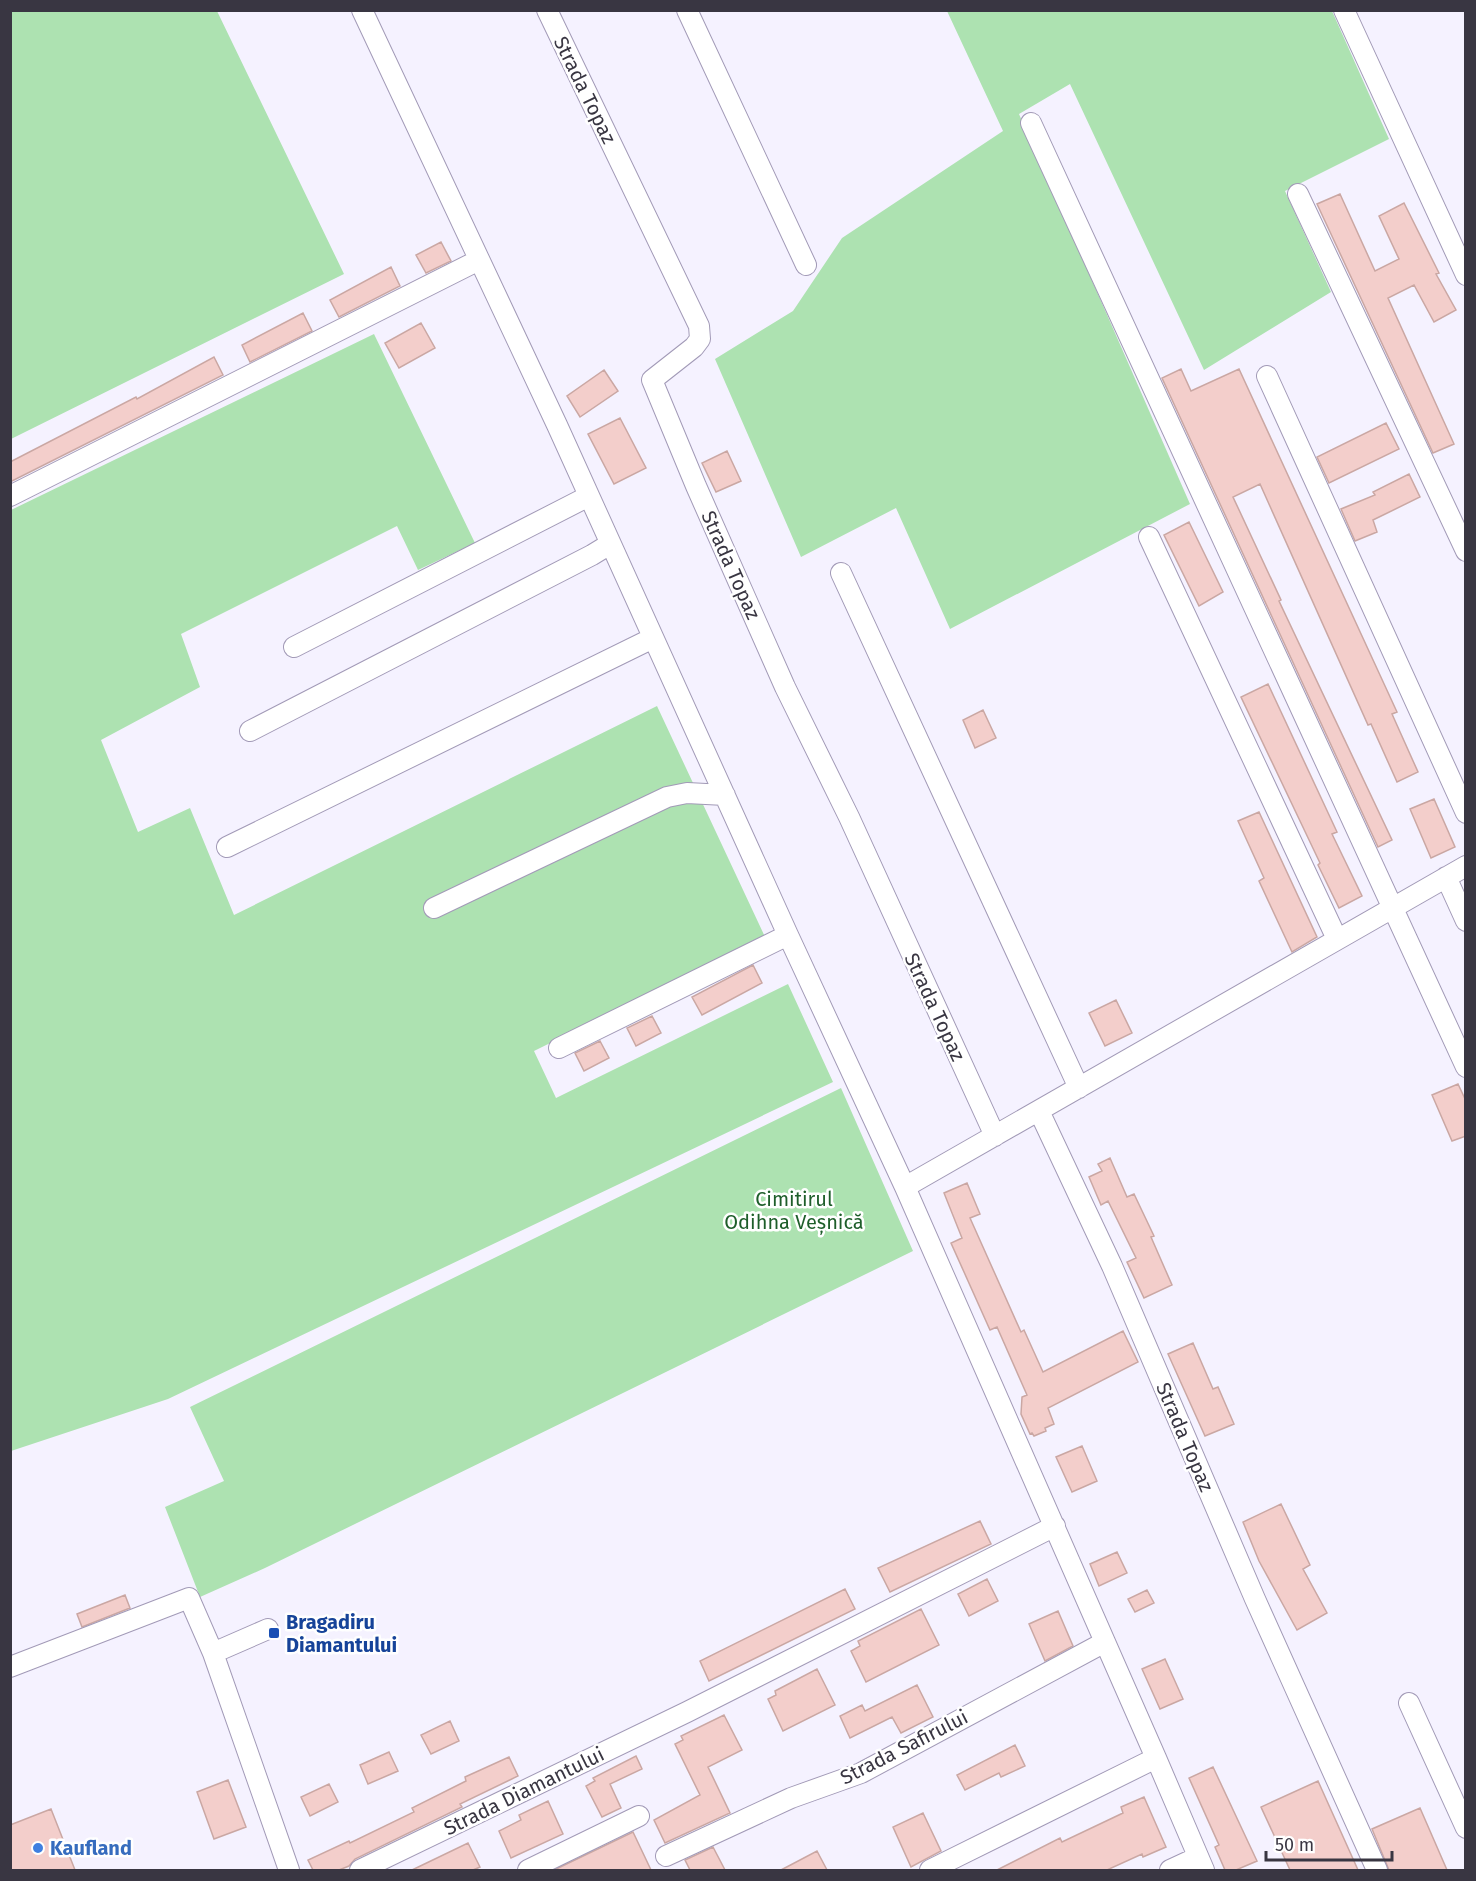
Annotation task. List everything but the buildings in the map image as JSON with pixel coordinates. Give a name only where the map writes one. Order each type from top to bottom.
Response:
[{"type":"street","points":[[362,10],[589,496],[788,936],[905,1187],[1156,1758],[1201,1864],[1170,1870]]},
{"type":"street","name":"Strada Topaz","points":[[547,10],[699,326],[700,339],[694,347],[652,380],[785,687],[849,817],[995,1136]]},
{"type":"street","points":[[687,10],[806,265]]},
{"type":"street","points":[[1344,10],[1466,276]]},
{"type":"street","points":[[1031,123],[1466,1067]]},
{"type":"street","points":[[1298,194],[1466,551]]},
{"type":"street","points":[[10,496],[479,260]]},
{"type":"street","points":[[1267,376],[1466,813]]},
{"type":"street","points":[[294,647],[589,496]]},
{"type":"street","points":[[1149,537],[1337,939]]},
{"type":"street","points":[[250,731],[610,544]]},
{"type":"street","points":[[841,573],[1079,1088]]},
{"type":"street","points":[[228,847],[653,638]]},
{"type":"street","points":[[434,908],[668,797],[687,793],[725,795]]},
{"type":"street","points":[[905,1187],[1466,866]]},
{"type":"street","points":[[1446,877],[1466,921]]},
{"type":"street","points":[[559,1048],[788,936]]},
{"type":"street","name":"Strada Topaz","points":[[1039,1111],[1112,1266],[1255,1599],[1377,1870]]},
{"type":"street","name":"Strada Diamantului","points":[[360,1870],[687,1712],[1055,1526]]},
{"type":"street","points":[[10,1667],[189,1598],[213,1653],[281,1866]]},
{"type":"street","points":[[213,1653],[268,1629]]},
{"type":"street","name":"Strada Safirului","points":[[666,1856],[791,1797],[861,1773],[1105,1642]]},
{"type":"street","points":[[1409,1703],[1466,1828]]},
{"type":"street","points":[[930,1870],[1156,1758]]},
{"type":"street","points":[[528,1870],[639,1816]]},
{"type":"green space","points":[[11,10],[217,11],[344,274],[11,439]]},
{"type":"green space","points":[[947,11],[1332,11],[1389,139],[1285,191],[1331,292],[1204,370],[1070,84],[1019,114],[1190,504],[950,629],[896,508],[801,557],[715,359],[793,311],[842,238],[1003,131]]},
{"type":"green space","points":[[374,334],[475,543],[418,570],[397,526],[181,634],[200,687],[101,740],[138,832],[190,808],[234,915],[657,706],[765,937],[534,1051],[556,1098],[788,984],[833,1082],[168,1399],[11,1451],[11,510]]},
{"type":"green space","name":"Cimitirul Odihna Veșnică","points":[[841,1088],[913,1251],[265,1568],[200,1597],[165,1507],[224,1481],[190,1407]]},
{"type":"place","name":"Bragadiru Diamantului","points":[[274,1633]]},
{"type":"place","name":"Kaufland","points":[[38,1848]]}]
